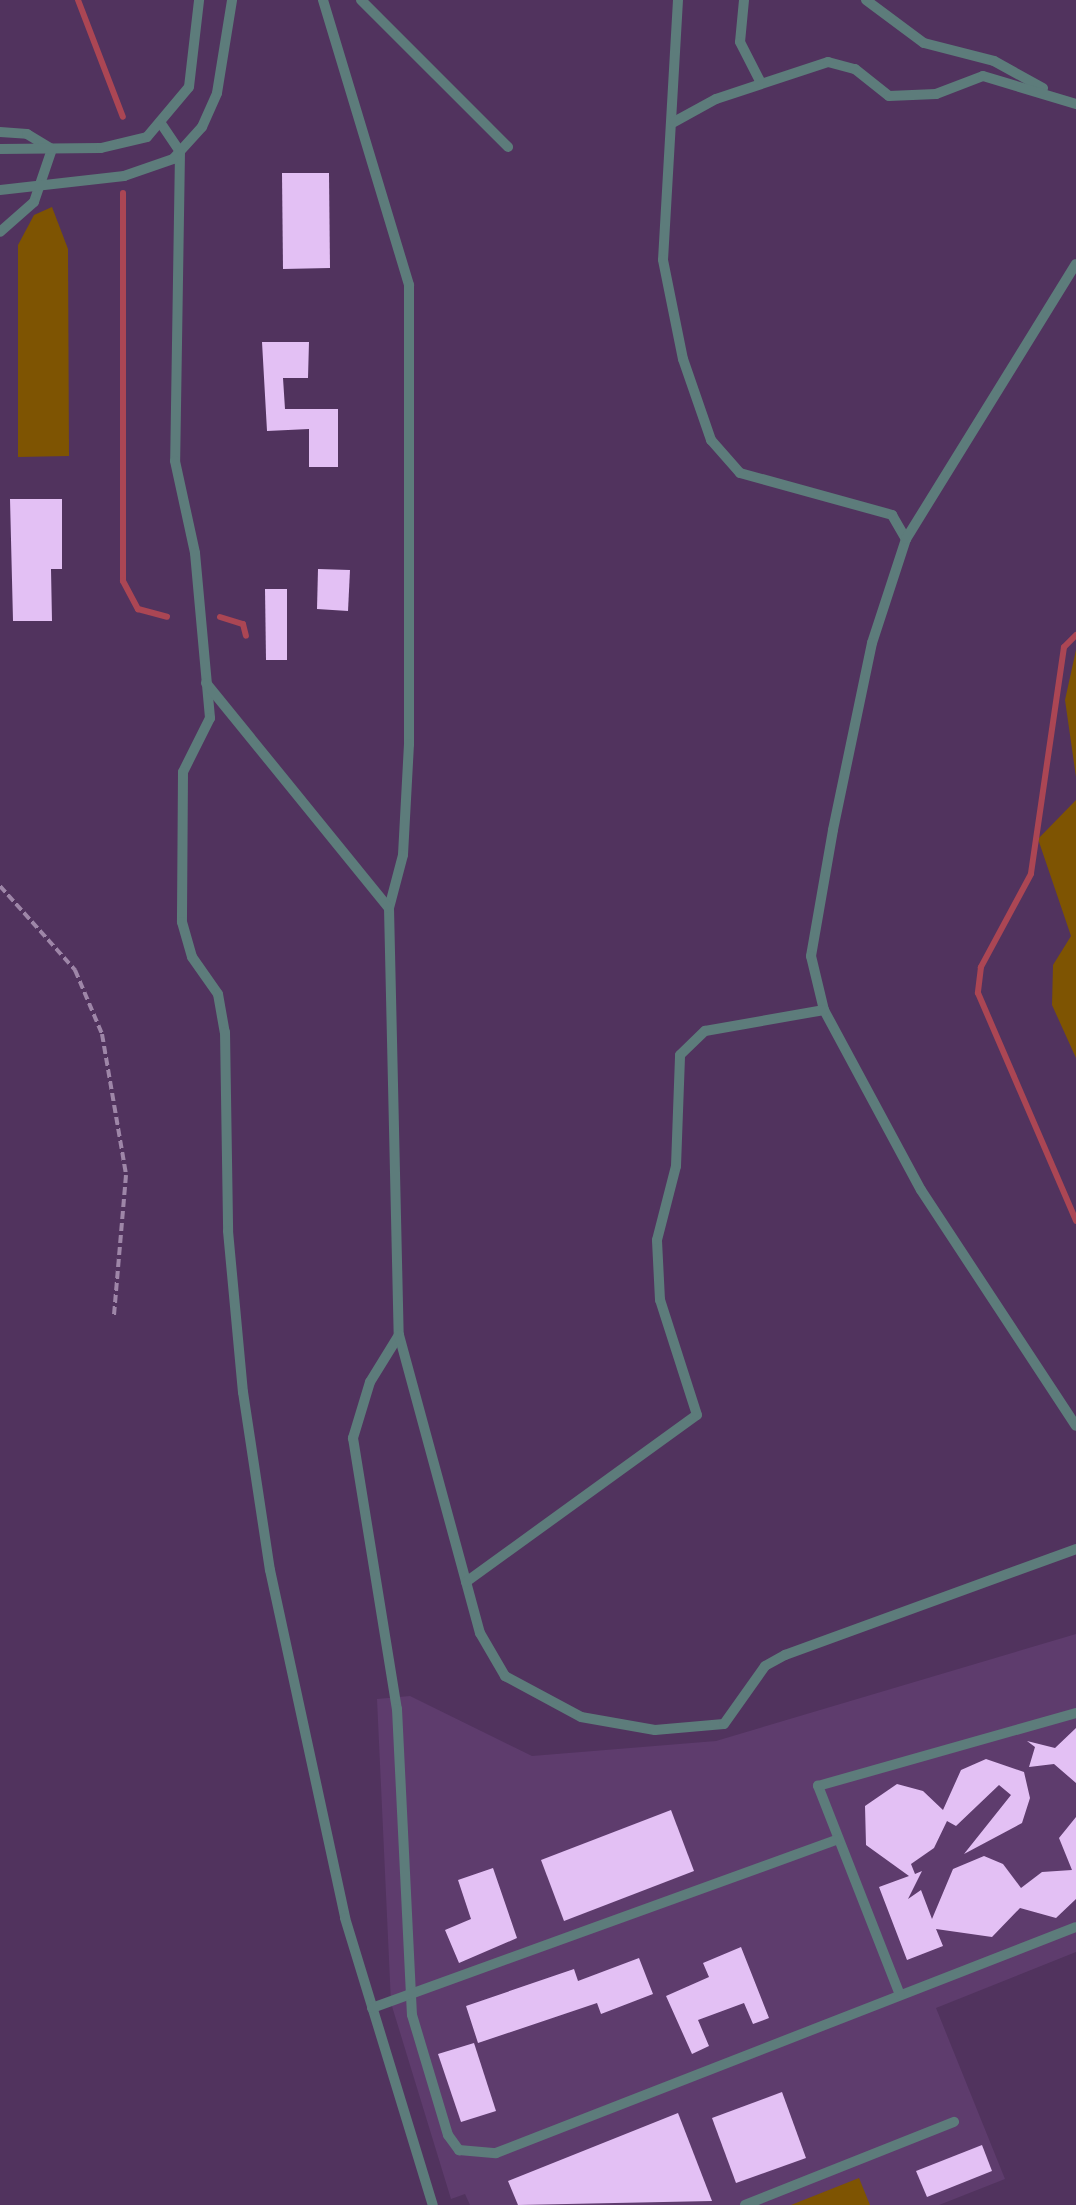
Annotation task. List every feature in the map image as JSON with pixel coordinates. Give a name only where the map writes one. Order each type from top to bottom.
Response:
[{"type":"lane","points":[[0,149],[101,148],[147,137],[162,125],[189,87],[199,0]]},
{"type":"lane","points":[[232,0],[217,93],[180,152],[175,461],[195,553],[208,732],[183,772],[180,809],[182,922],[192,957],[218,994],[225,1032],[228,1231],[270,1570],[345,1918],[433,2205]]},
{"type":"lane","points":[[323,0],[409,285],[409,744],[403,855],[389,908],[399,1335],[480,1633],[505,1676],[581,1717],[627,1729],[677,1730],[724,1724],[765,1666],[785,1655],[1076,1549]]},
{"type":"lane","points":[[361,0],[508,147]]},
{"type":"lane","points":[[678,0],[674,122],[663,260],[683,359],[711,440],[740,473],[892,515],[906,539]]},
{"type":"lane","points":[[744,0],[740,42],[761,83]]},
{"type":"lane","points":[[866,0],[924,43],[994,61],[1063,99]]},
{"type":"lane","points":[[674,122],[761,83],[828,62],[855,69],[889,96],[936,94],[983,76],[1076,104]]},
{"type":"lane","points":[[162,125],[180,152]]},
{"type":"lane","points":[[0,132],[27,134],[52,149]]},
{"type":"lane","points":[[0,232],[34,202],[52,149]]},
{"type":"lane","points":[[0,190],[124,176],[180,152]]},
{"type":"lane","points":[[1076,264],[906,539],[872,643],[811,956],[824,1010],[921,1190],[1076,1426]]},
{"type":"lane","points":[[205,681],[389,908]]},
{"type":"lane","points":[[466,1582],[697,1415],[660,1300],[657,1240],[676,1166],[680,1055],[705,1031],[824,1010]]},
{"type":"lane","points":[[399,1335],[370,1382],[353,1438],[397,1709],[412,1993],[448,2135],[476,2156],[1076,1927]]},
{"type":"lane","points":[[900,1995],[818,1786],[1076,1713]]},
{"type":"lane","points":[[372,2008],[838,1839]]},
{"type":"lane","points":[[745,2205],[954,2122]]},
{"type":"path","points":[[0,886],[75,970],[102,1034],[126,1175],[114,1316]]},
{"type":"shaded area","points":[[52,207],[68,249],[69,456],[18,457],[18,245],[34,215]]},
{"type":"shaded area","points":[[1076,650],[1076,777],[1065,700]]},
{"type":"shaded area","points":[[1076,800],[1076,1058],[1052,1005],[1053,965],[1071,936],[1038,839]]},
{"type":"shaded area","points":[[1076,1634],[1076,1952],[936,2008],[1005,2179],[939,2205],[470,2205],[465,2194],[451,2199],[391,2003],[377,1699],[410,1696],[532,1756],[716,1741]]},
{"type":"shaded area","points":[[859,2178],[870,2205],[791,2205]]},
{"type":"building","points":[[282,173],[329,173],[330,268],[283,269]]},
{"type":"building","points":[[262,342],[309,342],[308,378],[283,378],[285,409],[338,409],[338,467],[309,467],[309,429],[267,431]]},
{"type":"building","points":[[10,499],[62,499],[62,569],[51,569],[52,621],[13,621]]},
{"type":"building","points":[[318,569],[350,570],[348,611],[317,609]]},
{"type":"building","points":[[265,589],[287,589],[287,660],[266,660]]},
{"type":"building","points":[[1076,1728],[1076,1783],[1054,1764],[1029,1767],[1035,1747],[1027,1741],[1055,1748]]},
{"type":"building","points":[[986,1759],[1024,1772],[1030,1798],[1022,1823],[964,1854],[1011,1795],[999,1785],[956,1826],[947,1821],[934,1848],[911,1864],[915,1874],[922,1871],[908,1899],[921,1890],[932,1919],[953,1869],[984,1856],[1003,1864],[1021,1888],[1042,1872],[1072,1870],[1059,1838],[1076,1817],[1076,1899],[1056,1918],[1020,1908],[992,1937],[936,1929],[943,1946],[907,1960],[879,1887],[909,1876],[866,1845],[865,1806],[897,1784],[923,1791],[943,1810],[961,1770]]},
{"type":"building","points":[[671,1810],[694,1871],[564,1921],[541,1860]]},
{"type":"building","points":[[493,1868],[517,1938],[459,1963],[445,1930],[471,1919],[458,1880]]},
{"type":"building","points":[[741,1947],[769,2018],[753,2024],[744,2003],[698,2020],[709,2046],[692,2054],[666,1996],[709,1977],[703,1963]]},
{"type":"building","points":[[639,1958],[653,1994],[601,2014],[597,2003],[478,2043],[466,2006],[574,1969],[578,1981]]},
{"type":"building","points":[[474,2043],[496,2111],[461,2122],[438,2054]]},
{"type":"building","points":[[782,2092],[806,2158],[736,2183],[712,2118]]},
{"type":"building","points":[[678,2113],[712,2201],[518,2205],[508,2181]]},
{"type":"building","points":[[982,2145],[992,2171],[927,2197],[916,2171]]},
{"type":"waterway","points":[[78,0],[123,117]]},
{"type":"waterway","points":[[123,193],[123,581],[138,609],[167,617]]},
{"type":"waterway","points":[[220,617],[243,624],[246,636]]},
{"type":"waterway","points":[[1076,635],[1064,647],[1031,874],[981,967],[978,993],[1076,1221]]}]
